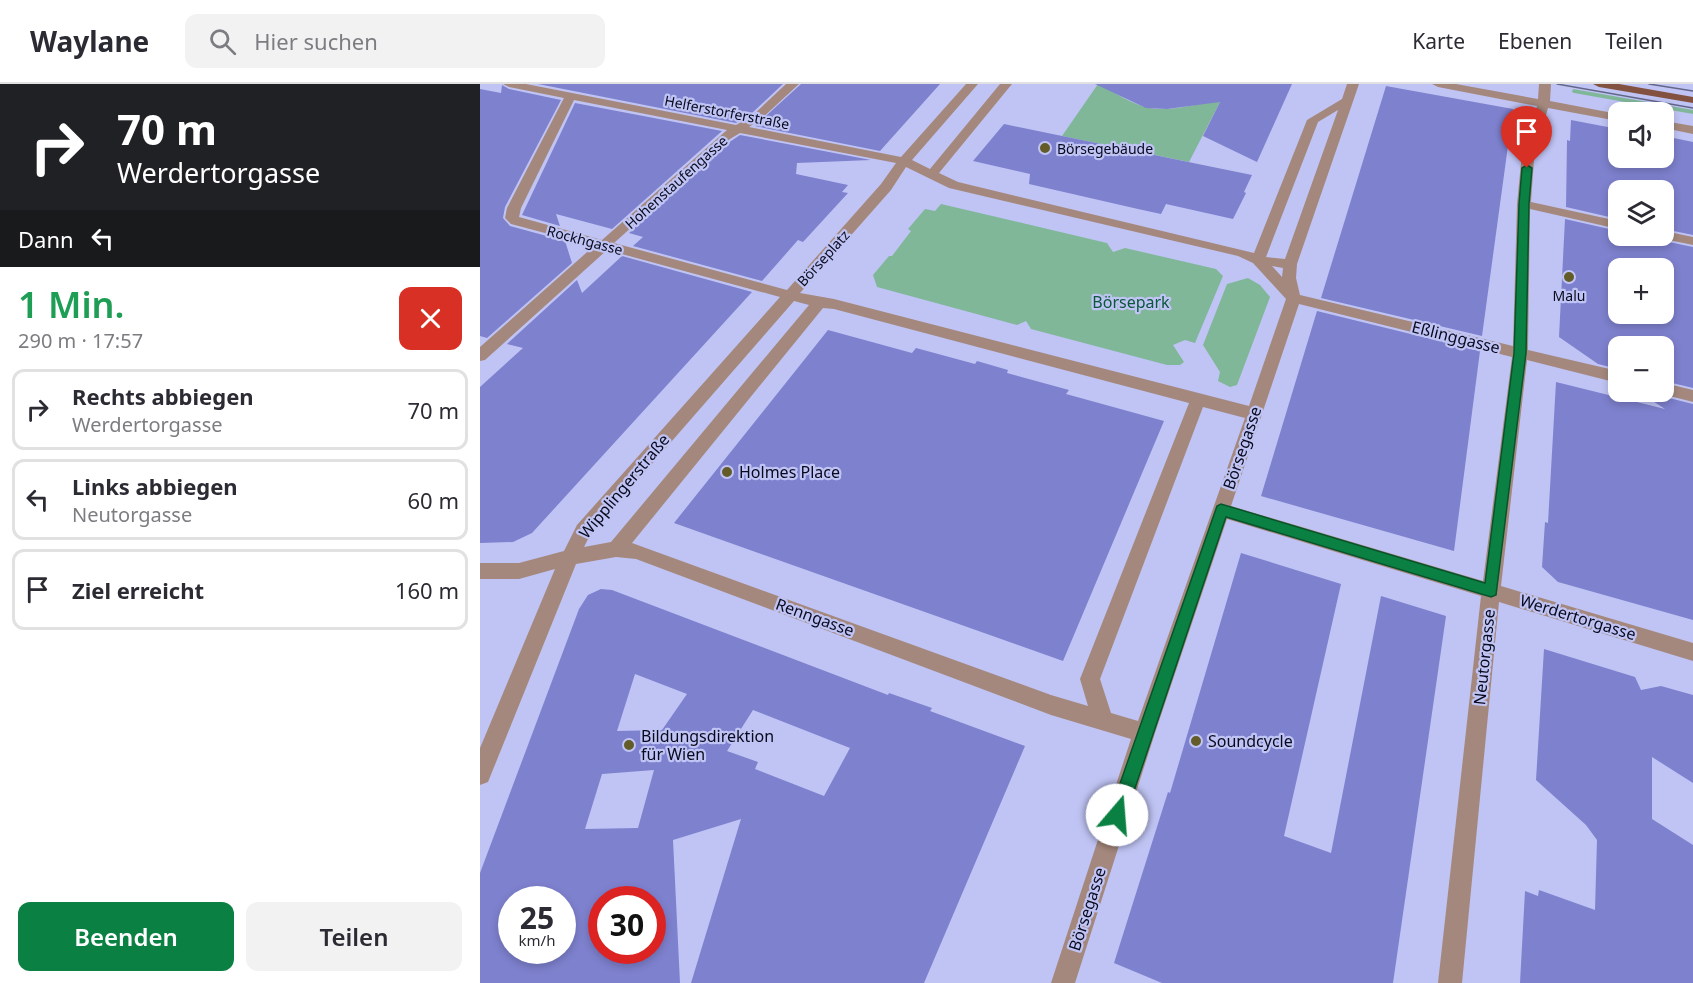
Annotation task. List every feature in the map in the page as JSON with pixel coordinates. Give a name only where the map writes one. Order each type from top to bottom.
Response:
[{"type":"main road","points":[[1599,84],[1693,100]]},
{"type":"street","name":"Hohenstaufengasse","points":[[480,356],[726,136],[756,118],[793,84]]},
{"type":"street","points":[[972,84],[904,161],[954,185],[1242,253],[1258,261],[1294,298]]},
{"type":"street","points":[[932,174],[1006,84]]},
{"type":"street","name":"Börsegasse","points":[[1063,983],[1144,733],[1294,298],[1289,278],[1290,264],[1353,84]]},
{"type":"street","points":[[1438,84],[1608,115]]},
{"type":"street","name":"Neutorgasse","points":[[1450,983],[1491,591],[1520,353],[1524,204],[1530,132],[1538,122],[1544,103],[1545,84]]},
{"type":"street","name":"Helferstorferstraße","points":[[515,85],[904,161]]},
{"type":"street","name":"Rockhgasse","points":[[570,96],[514,208],[513,218],[523,224],[789,295]]},
{"type":"street","points":[[1258,261],[1313,120],[1346,101]]},
{"type":"street","points":[[1674,127],[1693,130]]},
{"type":"street","name":"Börseplatz","points":[[904,161],[886,188],[789,295],[819,303],[834,304],[1254,414]]},
{"type":"street","points":[[1524,204],[1608,223]]},
{"type":"street","points":[[1674,237],[1693,241]]},
{"type":"street","points":[[1258,261],[1290,264]]},
{"type":"street","name":"Wipplingerstraße","points":[[480,774],[570,557],[584,530],[789,295]]},
{"type":"street","name":"Eßlinggasse","points":[[1294,298],[1608,375]]},
{"type":"street","name":"Wipplingerstraße","points":[[616,549],[631,527],[819,303]]},
{"type":"street","points":[[1674,391],[1693,396]]},
{"type":"street","points":[[1103,720],[1090,679],[1198,399]]},
{"type":"street","name":"Werdertorgasse","points":[[1221,510],[1693,652]]},
{"type":"street","name":"Renngasse","points":[[480,571],[519,571],[570,557],[616,549],[637,551],[1051,705],[1144,733]]},
{"type":"green space","points":[[1098,84],[1130,101],[1150,108],[1177,108],[1221,100],[1189,162],[1062,136]]},
{"type":"green space","points":[[1573,89],[1647,102],[1625,102],[1572,92]]},
{"type":"green space","points":[[1674,107],[1693,110],[1693,114],[1674,111]]},
{"type":"green space","name":"Börsepark","points":[[941,204],[1107,243],[1113,252],[1125,248],[1216,269],[1223,276],[1195,343],[1185,340],[1173,345],[1184,362],[1180,365],[1167,365],[1031,329],[1026,321],[1017,325],[877,287],[873,275],[889,256],[892,256],[911,231],[908,229],[925,209],[935,211]]},
{"type":"green space","points":[[1248,278],[1260,285],[1270,297],[1237,385],[1230,387],[1218,381],[1220,372],[1203,345],[1227,284]]},
{"type":"building","points":[[538,84],[783,84],[751,114],[736,123]]},
{"type":"building","points":[[801,84],[940,84],[880,151],[755,126]]},
{"type":"building","points":[[1095,84],[1292,84],[1257,162],[1203,136],[1220,102],[1167,109],[1146,108]]},
{"type":"building","points":[[502,85],[509,89],[561,100],[505,207],[503,218],[510,226],[565,241],[572,263],[487,338],[480,336],[480,89],[501,93]]},
{"type":"building","points":[[1386,86],[1513,109],[1482,336],[1321,298]]},
{"type":"building","points":[[575,103],[722,131],[612,229],[556,214],[560,226],[522,215]]},
{"type":"building","points":[[1571,120],[1608,127],[1608,168],[1674,168],[1674,138],[1693,142],[1693,235],[1674,231],[1674,180],[1608,180],[1608,217],[1566,207],[1567,140],[1570,141]]},
{"type":"building","points":[[1004,124],[1252,175],[1233,219],[1166,204],[1161,214],[1029,184],[1030,174],[973,161]]},
{"type":"building","points":[[740,135],[871,160],[797,163],[796,174],[848,185],[842,192],[848,193],[803,242],[798,240],[762,281],[633,246],[643,237],[629,233]]},
{"type":"building","points":[[1565,219],[1608,229],[1608,246],[1674,246],[1674,243],[1693,247],[1693,388],[1674,383],[1674,336],[1608,336],[1608,366],[1598,364],[1559,337]]},
{"type":"building","points":[[622,256],[752,292],[532,533],[513,542],[480,543],[480,387],[523,348],[507,344],[577,280],[582,293]]},
{"type":"building","points":[[1317,311],[1480,351],[1454,551],[1261,496]]},
{"type":"building","points":[[828,330],[912,353],[916,348],[975,364],[977,361],[1008,370],[1007,373],[1069,390],[1066,394],[1164,421],[1063,661],[674,523]]},
{"type":"building","points":[[1556,382],[1608,395],[1608,402],[1637,402],[1665,409],[1654,402],[1674,402],[1674,399],[1693,404],[1693,620],[1558,582],[1542,567],[1545,522],[1548,523]]},
{"type":"building","points":[[1241,553],[1341,584],[1284,836],[1331,853],[1381,596],[1446,616],[1393,983],[1162,983],[1114,963],[1168,792],[1170,793]]},
{"type":"building","points":[[601,589],[612,590],[888,695],[889,693],[932,708],[930,711],[1025,746],[924,983],[691,983],[741,819],[673,840],[680,983],[480,983],[480,873],[579,609],[588,595]],"holes":[[[635,674],[687,694],[662,730],[617,731]],[[753,710],[850,748],[824,796],[755,769],[758,762],[727,751]],[[654,770],[638,828],[585,829],[602,774]]]},
{"type":"building","points":[[1544,649],[1635,677],[1641,690],[1661,686],[1693,695],[1693,783],[1652,757],[1652,819],[1693,845],[1693,983],[1520,983],[1525,891],[1538,896],[1539,890],[1595,910],[1597,840],[1586,825],[1536,780]]},
{"type":"tram line","points":[[1557,84],[1693,108]]},
{"type":"tram line","points":[[1649,84],[1693,91]]},
{"type":"place","name":"Börsegebäude","points":[[1045,148]]},
{"type":"place","name":"Malu","points":[[1569,277]]},
{"type":"place","name":"Holmes Place","points":[[727,472]]},
{"type":"place","name":"Soundcycle","points":[[1196,741]]},
{"type":"place","name":"Bildungsdirektion für Wien","points":[[629,745]]},
{"type":"route","points":[[1117,815],[1221,510],[1491,591],[1520,353],[1527,168]]}]
